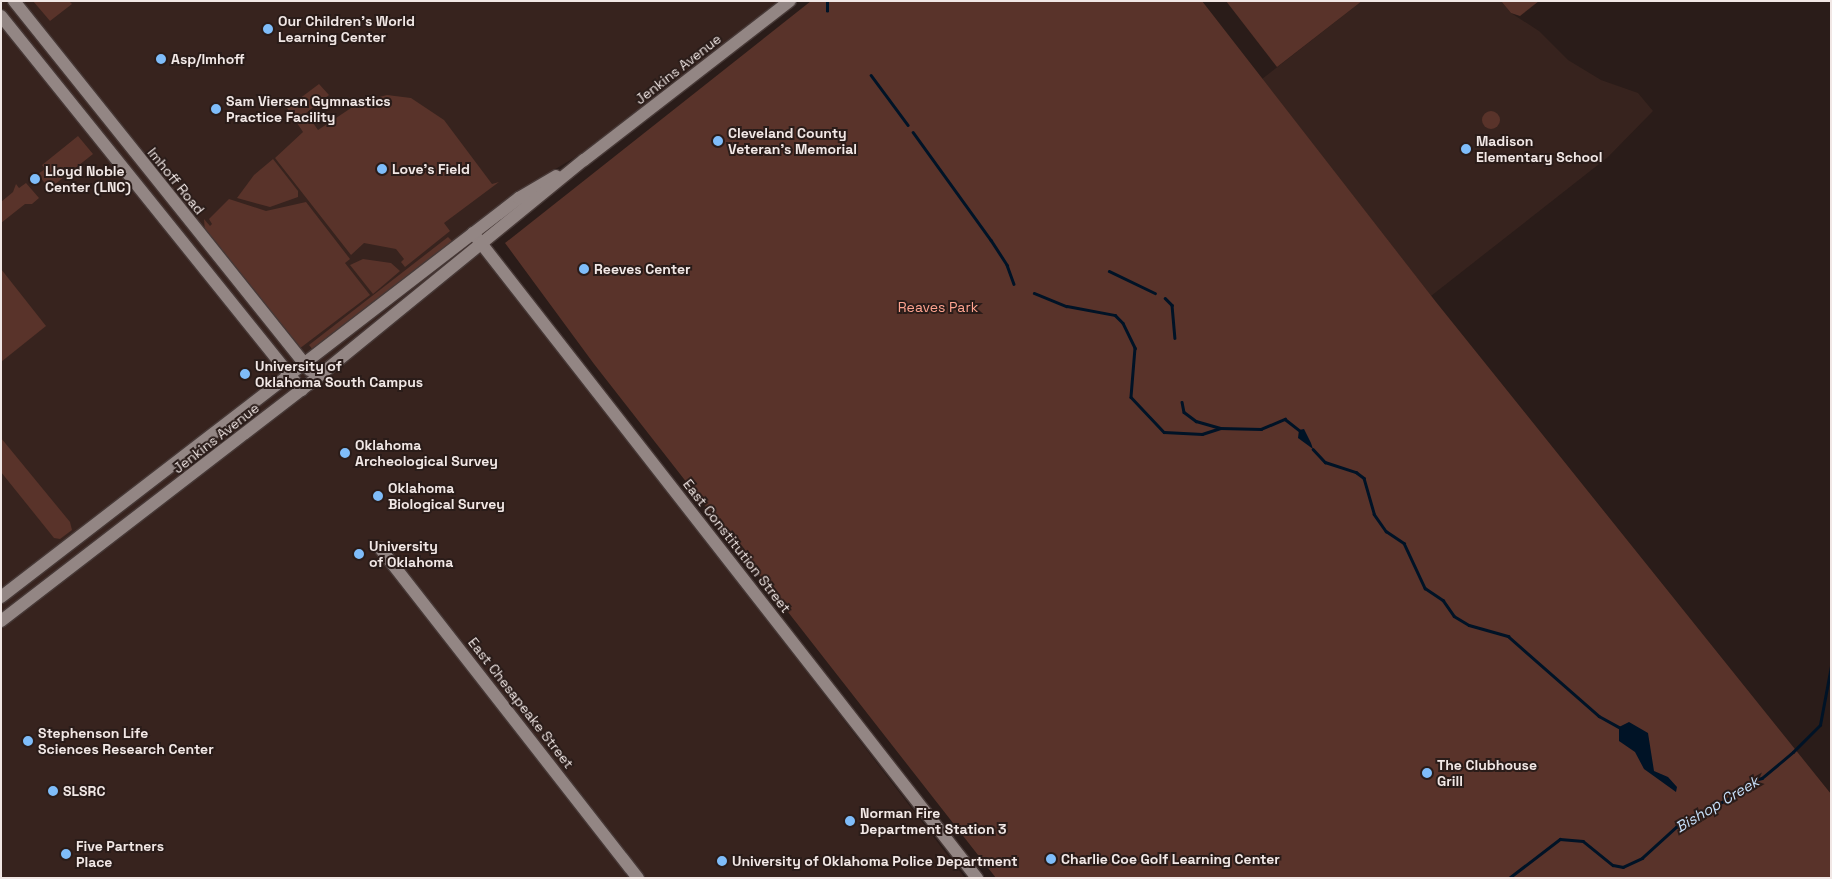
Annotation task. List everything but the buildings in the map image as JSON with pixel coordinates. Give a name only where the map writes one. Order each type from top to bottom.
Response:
[{"type":"main road","name":"Imhoff Road","points":[[14,1],[316,378]]},
{"type":"main road","name":"Jenkins Avenue","points":[[1,621],[302,390],[584,160],[790,1]]},
{"type":"main road","points":[[1,16],[302,390]]},
{"type":"main road","name":"Jenkins Avenue","points":[[1,597],[187,456],[519,198],[584,160]]},
{"type":"main road","name":"East Constitution Street","points":[[473,233],[977,878]]},
{"type":"main road","points":[[187,456],[198,470]]},
{"type":"main road","points":[[135,496],[146,511]]},
{"type":"main road","name":"East Chesapeake Street","points":[[380,548],[638,878]]},
{"type":"shaded area","name":"University of Oklahoma","points":[[1,1],[782,1],[607,138],[514,194],[468,231],[965,878],[1,878]]},
{"type":"shaded area","name":"Madison Elementary School","points":[[1362,1],[1501,1],[1511,13],[1539,31],[1568,60],[1601,80],[1638,93],[1653,111],[1608,157],[1431,296],[1262,79]]},
{"type":"green space","points":[[33,1],[69,1],[72,4],[50,21]]},
{"type":"green space","name":"Reaves Park","points":[[811,1],[1202,1],[1436,302],[1831,794],[1831,878],[996,878],[594,364],[505,243]]},
{"type":"green space","points":[[1226,1],[1362,1],[1277,67]]},
{"type":"green space","points":[[1501,1],[1539,1],[1520,16],[1511,13]]},
{"type":"green space","name":"Love's Field","points":[[319,84],[329,95],[306,113],[318,130],[360,102],[387,95],[411,98],[444,120],[492,184],[499,182],[444,223],[450,231],[405,267],[401,262],[404,259],[396,249],[364,243],[351,255],[275,158],[303,132],[285,105],[291,105]]},
{"type":"green space","points":[[1491,111],[1497,114],[1500,120],[1497,126],[1491,129],[1485,126],[1482,120],[1485,114]]},
{"type":"green space","points":[[78,136],[93,154],[49,189],[38,174],[45,169],[42,165]]},
{"type":"green space","points":[[273,159],[298,191],[298,197],[270,207],[237,198],[254,175]]},
{"type":"green space","points":[[26,183],[39,198],[32,204],[25,204],[1,223],[1,202],[13,192],[16,184],[19,188]]},
{"type":"green space","points":[[229,199],[266,211],[306,202],[350,259],[345,263],[370,295],[299,349],[205,232],[204,219],[210,226],[212,224],[209,219]]},
{"type":"green space","points":[[448,237],[453,242],[313,350],[309,345]]},
{"type":"green space","points":[[363,259],[391,263],[400,271],[373,294],[350,265]]},
{"type":"green space","points":[[1,269],[46,326],[1,362]]},
{"type":"green space","points":[[1,438],[70,522],[72,530],[60,539],[54,538],[1,472]]},
{"type":"water","points":[[1304,429],[1313,449],[1298,438],[1299,430]]},
{"type":"water","points":[[1629,722],[1648,733],[1654,771],[1668,777],[1677,787],[1676,792],[1644,769],[1635,752],[1619,741],[1619,727]]},
{"type":"waterway","points":[[827,1],[827,11]]},
{"type":"waterway","points":[[871,75],[908,125]]},
{"type":"waterway","points":[[913,132],[991,240],[1007,265],[1014,284]]},
{"type":"waterway","points":[[1109,271],[1155,293]]},
{"type":"waterway","points":[[1034,293],[1067,306],[1115,315],[1123,323],[1135,348],[1131,397],[1164,432],[1202,434],[1220,428]]},
{"type":"waterway","points":[[1165,298],[1172,305],[1175,338]]},
{"type":"waterway","points":[[1182,402],[1184,412],[1196,421],[1220,428],[1261,429],[1285,419],[1299,430]]},
{"type":"waterway","points":[[1313,449],[1325,462],[1356,472],[1364,478],[1374,514],[1386,531],[1404,543],[1425,588],[1443,600],[1454,616],[1469,625],[1508,636],[1599,716],[1619,727]]},
{"type":"waterway","name":"Bishop Creek","points":[[1509,878],[1560,839],[1583,841],[1613,865],[1623,867],[1642,858],[1676,827],[1731,797],[1754,780],[1762,778],[1793,752],[1820,725],[1831,666]]},
{"type":"place","name":"Our Children’s World Learning Center","points":[[268,29]]},
{"type":"place","name":"Asp/Imhoff","points":[[161,59]]},
{"type":"place","name":"Sam Viersen Gymnastics Practice Facility","points":[[216,109]]},
{"type":"place","name":"Cleveland County Veteran's Memorial","points":[[718,141]]},
{"type":"place","name":"Madison Elementary School","points":[[1466,149]]},
{"type":"place","name":"Love's Field","points":[[382,169]]},
{"type":"place","name":"Lloyd Noble Center (LNC)","points":[[35,179]]},
{"type":"place","name":"Reeves Center","points":[[584,269]]},
{"type":"place","name":"University of Oklahoma South Campus","points":[[245,374]]},
{"type":"place","name":"Oklahoma Archeological Survey","points":[[345,453]]},
{"type":"place","name":"Oklahoma Biological Survey","points":[[378,496]]},
{"type":"place","name":"University of Oklahoma","points":[[359,554]]},
{"type":"place","name":"Stephenson Life Sciences Research Center","points":[[28,741]]},
{"type":"place","name":"The Clubhouse Grill","points":[[1427,773]]},
{"type":"place","name":"SLSRC","points":[[53,791]]},
{"type":"place","name":"Norman Fire Department Station 3","points":[[850,821]]},
{"type":"place","name":"Five Partners Place","points":[[66,854]]},
{"type":"place","name":"Charlie Coe Golf Learning Center","points":[[1051,859]]},
{"type":"place","name":"University of Oklahoma Police Department","points":[[722,861]]}]
